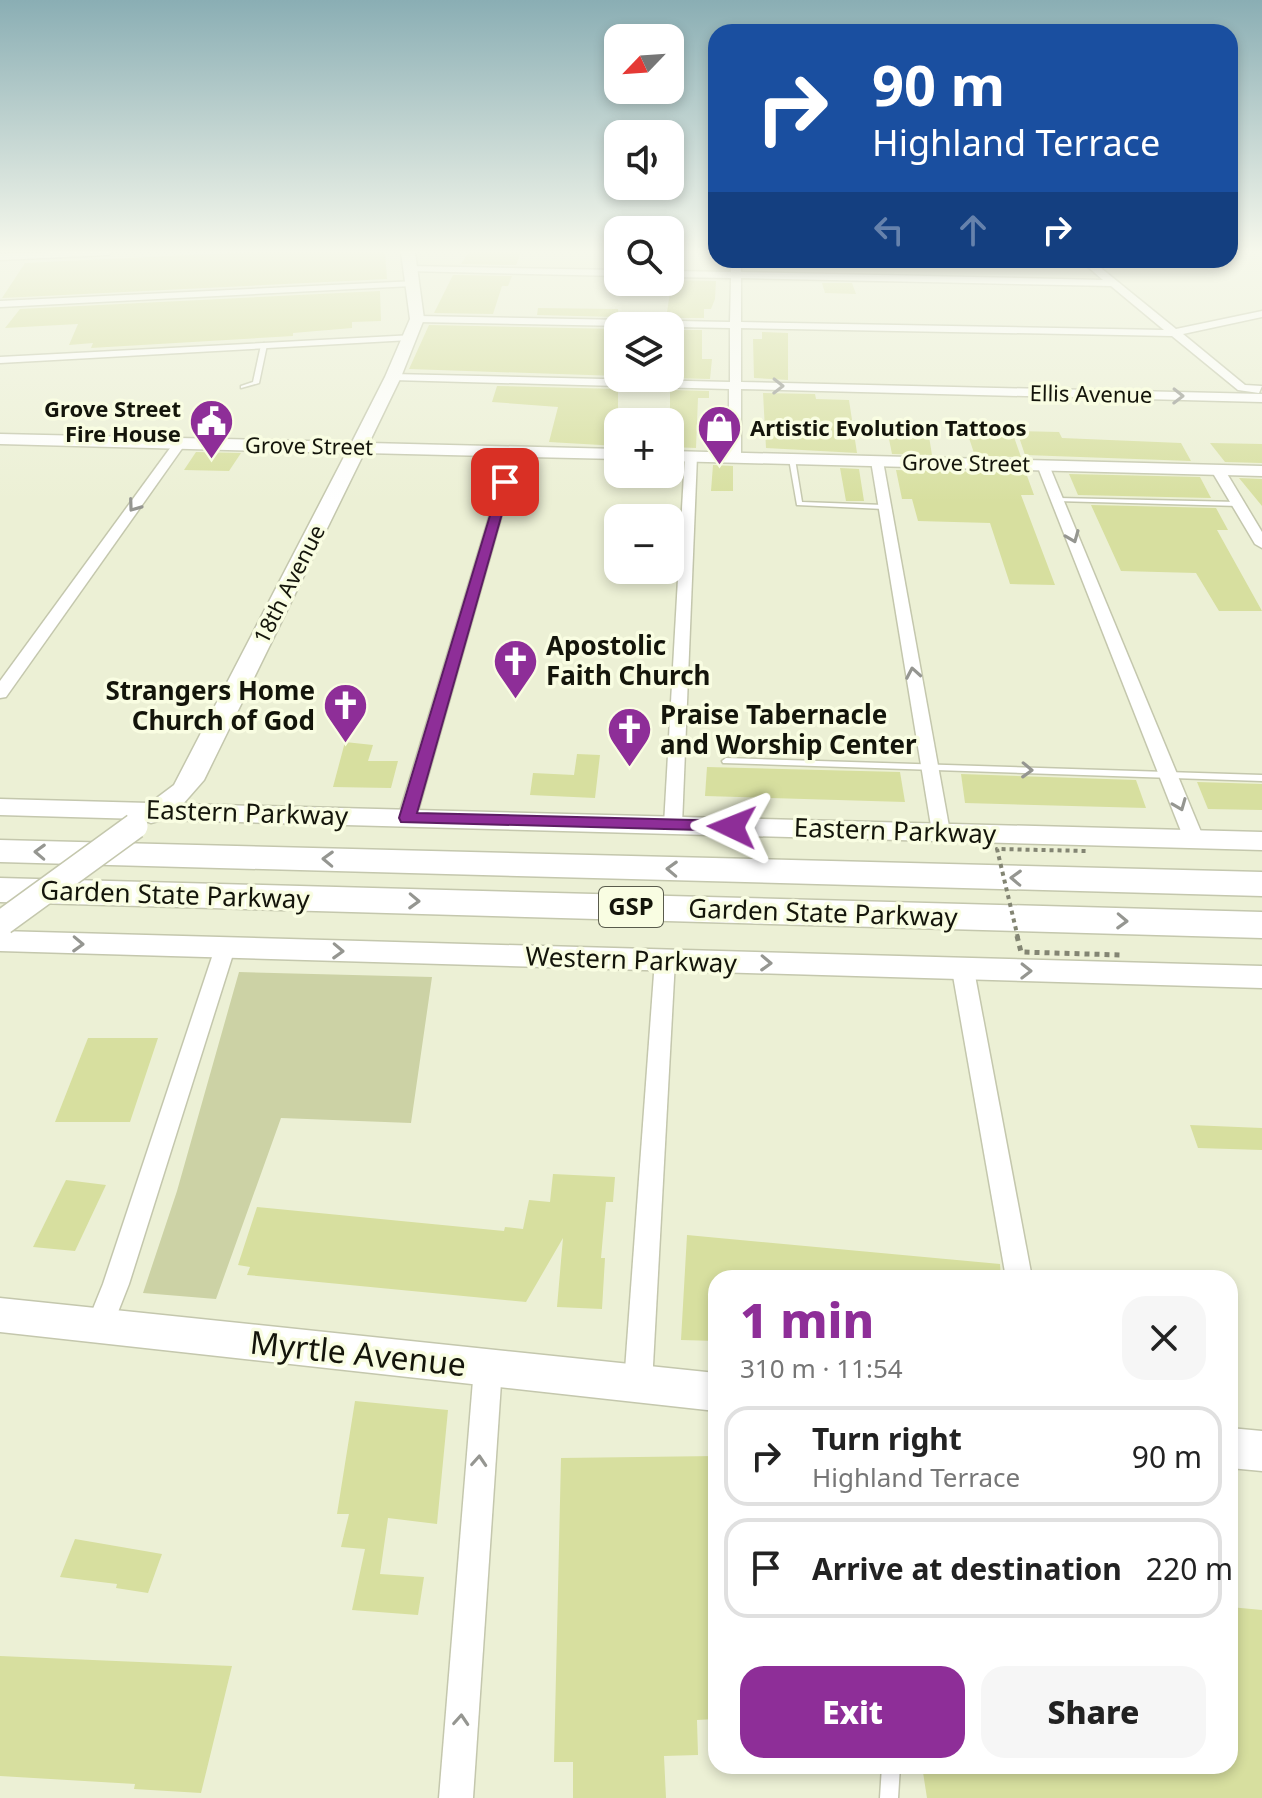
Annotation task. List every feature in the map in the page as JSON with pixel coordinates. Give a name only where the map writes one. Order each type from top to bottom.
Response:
[{"type":"highway","name":"Garden State Parkway","points":[[0,851],[1262,884]]},
{"type":"highway","name":"Garden State Parkway","points":[[1,920],[1262,925]]},
{"type":"main road","name":"18th Avenue","points":[[1,920],[183,791],[191,780],[393,377],[410,337]]},
{"type":"main road","name":"Grove Street","points":[[2,441],[604,454]]},
{"type":"main road","name":"Grove Street","points":[[684,456],[1262,471]]},
{"type":"main road","name":"Eastern Parkway","points":[[0,807],[146,818],[407,818],[1262,841]]},
{"type":"main road","name":"Western Parkway","points":[[1,920],[225,948],[1262,977]]},
{"type":"main road","name":"Myrtle Avenue","points":[[0,1315],[708,1391]]},
{"type":"main road","points":[[1238,1449],[1262,1451]]},
{"type":"street","points":[[735,457],[736,336]]},
{"type":"street","points":[[1177,336],[1242,388],[1262,389]]},
{"type":"street","points":[[0,360],[410,337]]},
{"type":"street","name":"Ellis Avenue","points":[[393,377],[1262,398]]},
{"type":"street","points":[[0,693],[180,443]]},
{"type":"street","points":[[407,818],[514,451]]},
{"type":"street","points":[[673,825],[691,456]]},
{"type":"street","points":[[877,461],[941,832]]},
{"type":"street","points":[[1043,465],[1194,839]]},
{"type":"street","points":[[1218,470],[1262,544]]},
{"type":"street","points":[[99,1326],[116,1284],[225,948]]},
{"type":"street","points":[[638,1384],[665,960]]},
{"type":"street","points":[[963,970],[1018,1270]]},
{"type":"street","points":[[456,1798],[488,1368]]},
{"type":"lane","points":[[243,387],[256,383],[264,345]]},
{"type":"lane","points":[[792,459],[799,504],[884,507]]},
{"type":"lane","points":[[1058,500],[1239,504]]},
{"type":"lane","points":[[726,761],[1262,778]]},
{"type":"lane","points":[[889,1798],[890,1774]]},
{"type":"path","points":[[1087,851],[997,849],[1021,952],[1122,955]]},
{"type":"green space","points":[[239,972],[432,977],[411,1123],[281,1118],[216,1299],[143,1293],[177,1191]]},
{"type":"building","points":[[73,336],[293,336],[91,348],[93,343],[69,345]]},
{"type":"building","points":[[424,336],[604,336],[604,376],[409,369]]},
{"type":"building","points":[[684,336],[702,336],[702,359],[712,359],[710,379],[684,378]]},
{"type":"building","points":[[762,336],[788,336],[788,380],[754,378],[753,339],[762,339]]},
{"type":"building","points":[[497,386],[604,389],[604,392],[618,392],[618,408],[604,408],[604,445],[549,442],[558,407],[492,402]]},
{"type":"building","points":[[709,391],[709,398],[698,398],[696,448],[684,448],[684,408],[670,408],[670,392]]},
{"type":"building","points":[[763,393],[815,394],[816,399],[849,400],[857,453],[766,448]]},
{"type":"building","points":[[886,424],[927,424],[932,455],[892,454]]},
{"type":"building","points":[[1017,431],[1059,432],[1062,438],[1181,443],[1191,461],[1025,455]]},
{"type":"building","points":[[968,435],[1014,437],[1021,457],[975,456]]},
{"type":"building","points":[[1210,443],[1262,444],[1262,463],[1225,462]]},
{"type":"building","points":[[196,452],[241,453],[229,471],[184,470]]},
{"type":"building","points":[[713,465],[733,466],[733,491],[711,491]]},
{"type":"building","points":[[840,468],[859,469],[864,501],[846,501]]},
{"type":"building","points":[[896,470],[1026,473],[1034,495],[1021,495],[1055,585],[1010,584],[990,523],[918,521],[912,499],[902,499]]},
{"type":"building","points":[[1069,474],[1200,477],[1211,498],[1078,495]]},
{"type":"building","points":[[1239,478],[1262,479],[1262,506]]},
{"type":"building","points":[[1091,505],[1216,508],[1228,530],[1217,530],[1262,611],[1219,611],[1196,573],[1121,571]]},
{"type":"building","points":[[345,742],[373,745],[368,761],[398,761],[391,788],[333,787]]},
{"type":"building","points":[[577,754],[600,755],[595,798],[530,795],[533,773],[574,775]]},
{"type":"building","points":[[707,767],[900,772],[905,802],[705,796]]},
{"type":"building","points":[[961,774],[1136,780],[1146,808],[965,803]]},
{"type":"building","points":[[1197,782],[1262,784],[1262,810],[1208,809]]},
{"type":"building","points":[[88,1038],[158,1038],[130,1122],[55,1122]]},
{"type":"building","points":[[1190,1125],[1262,1128],[1262,1150],[1198,1148]]},
{"type":"building","points":[[553,1174],[615,1177],[613,1202],[606,1202],[601,1258],[605,1258],[602,1309],[557,1307],[563,1238],[526,1302],[247,1275],[250,1267],[238,1265],[257,1207],[504,1231],[505,1227],[523,1229],[529,1200],[550,1202]]},
{"type":"building","points":[[66,1180],[106,1185],[75,1251],[33,1247]]},
{"type":"building","points":[[687,1235],[1000,1264],[1000,1270],[708,1270],[708,1341],[681,1340]]},
{"type":"building","points":[[355,1401],[448,1410],[437,1524],[388,1518],[380,1574],[424,1577],[418,1615],[352,1610],[365,1549],[341,1547],[349,1514],[337,1514]]},
{"type":"building","points":[[708,1456],[708,1719],[697,1720],[698,1755],[664,1756],[666,1798],[573,1798],[573,1762],[554,1762],[561,1458]]},
{"type":"building","points":[[75,1539],[162,1554],[148,1593],[116,1588],[117,1584],[60,1577]]},
{"type":"building","points":[[1238,1608],[1262,1610],[1262,1798],[927,1798],[923,1774],[1238,1774]]},
{"type":"building","points":[[0,1656],[232,1666],[201,1793],[134,1789],[135,1784],[0,1776]]},
{"type":"place","name":"Grove Street Fire House","points":[[212,461]]},
{"type":"place","name":"Artistic Evolution Tattoos","points":[[719,467]]},
{"type":"place","name":"Apostolic Faith Church","points":[[515,700]]},
{"type":"place","name":"Strangers Home Church of God","points":[[346,745]]},
{"type":"place","name":"Praise Tabernacle and Worship Center","points":[[629,769]]},
{"type":"route","points":[[505,482],[407,818],[732,827]]}]
